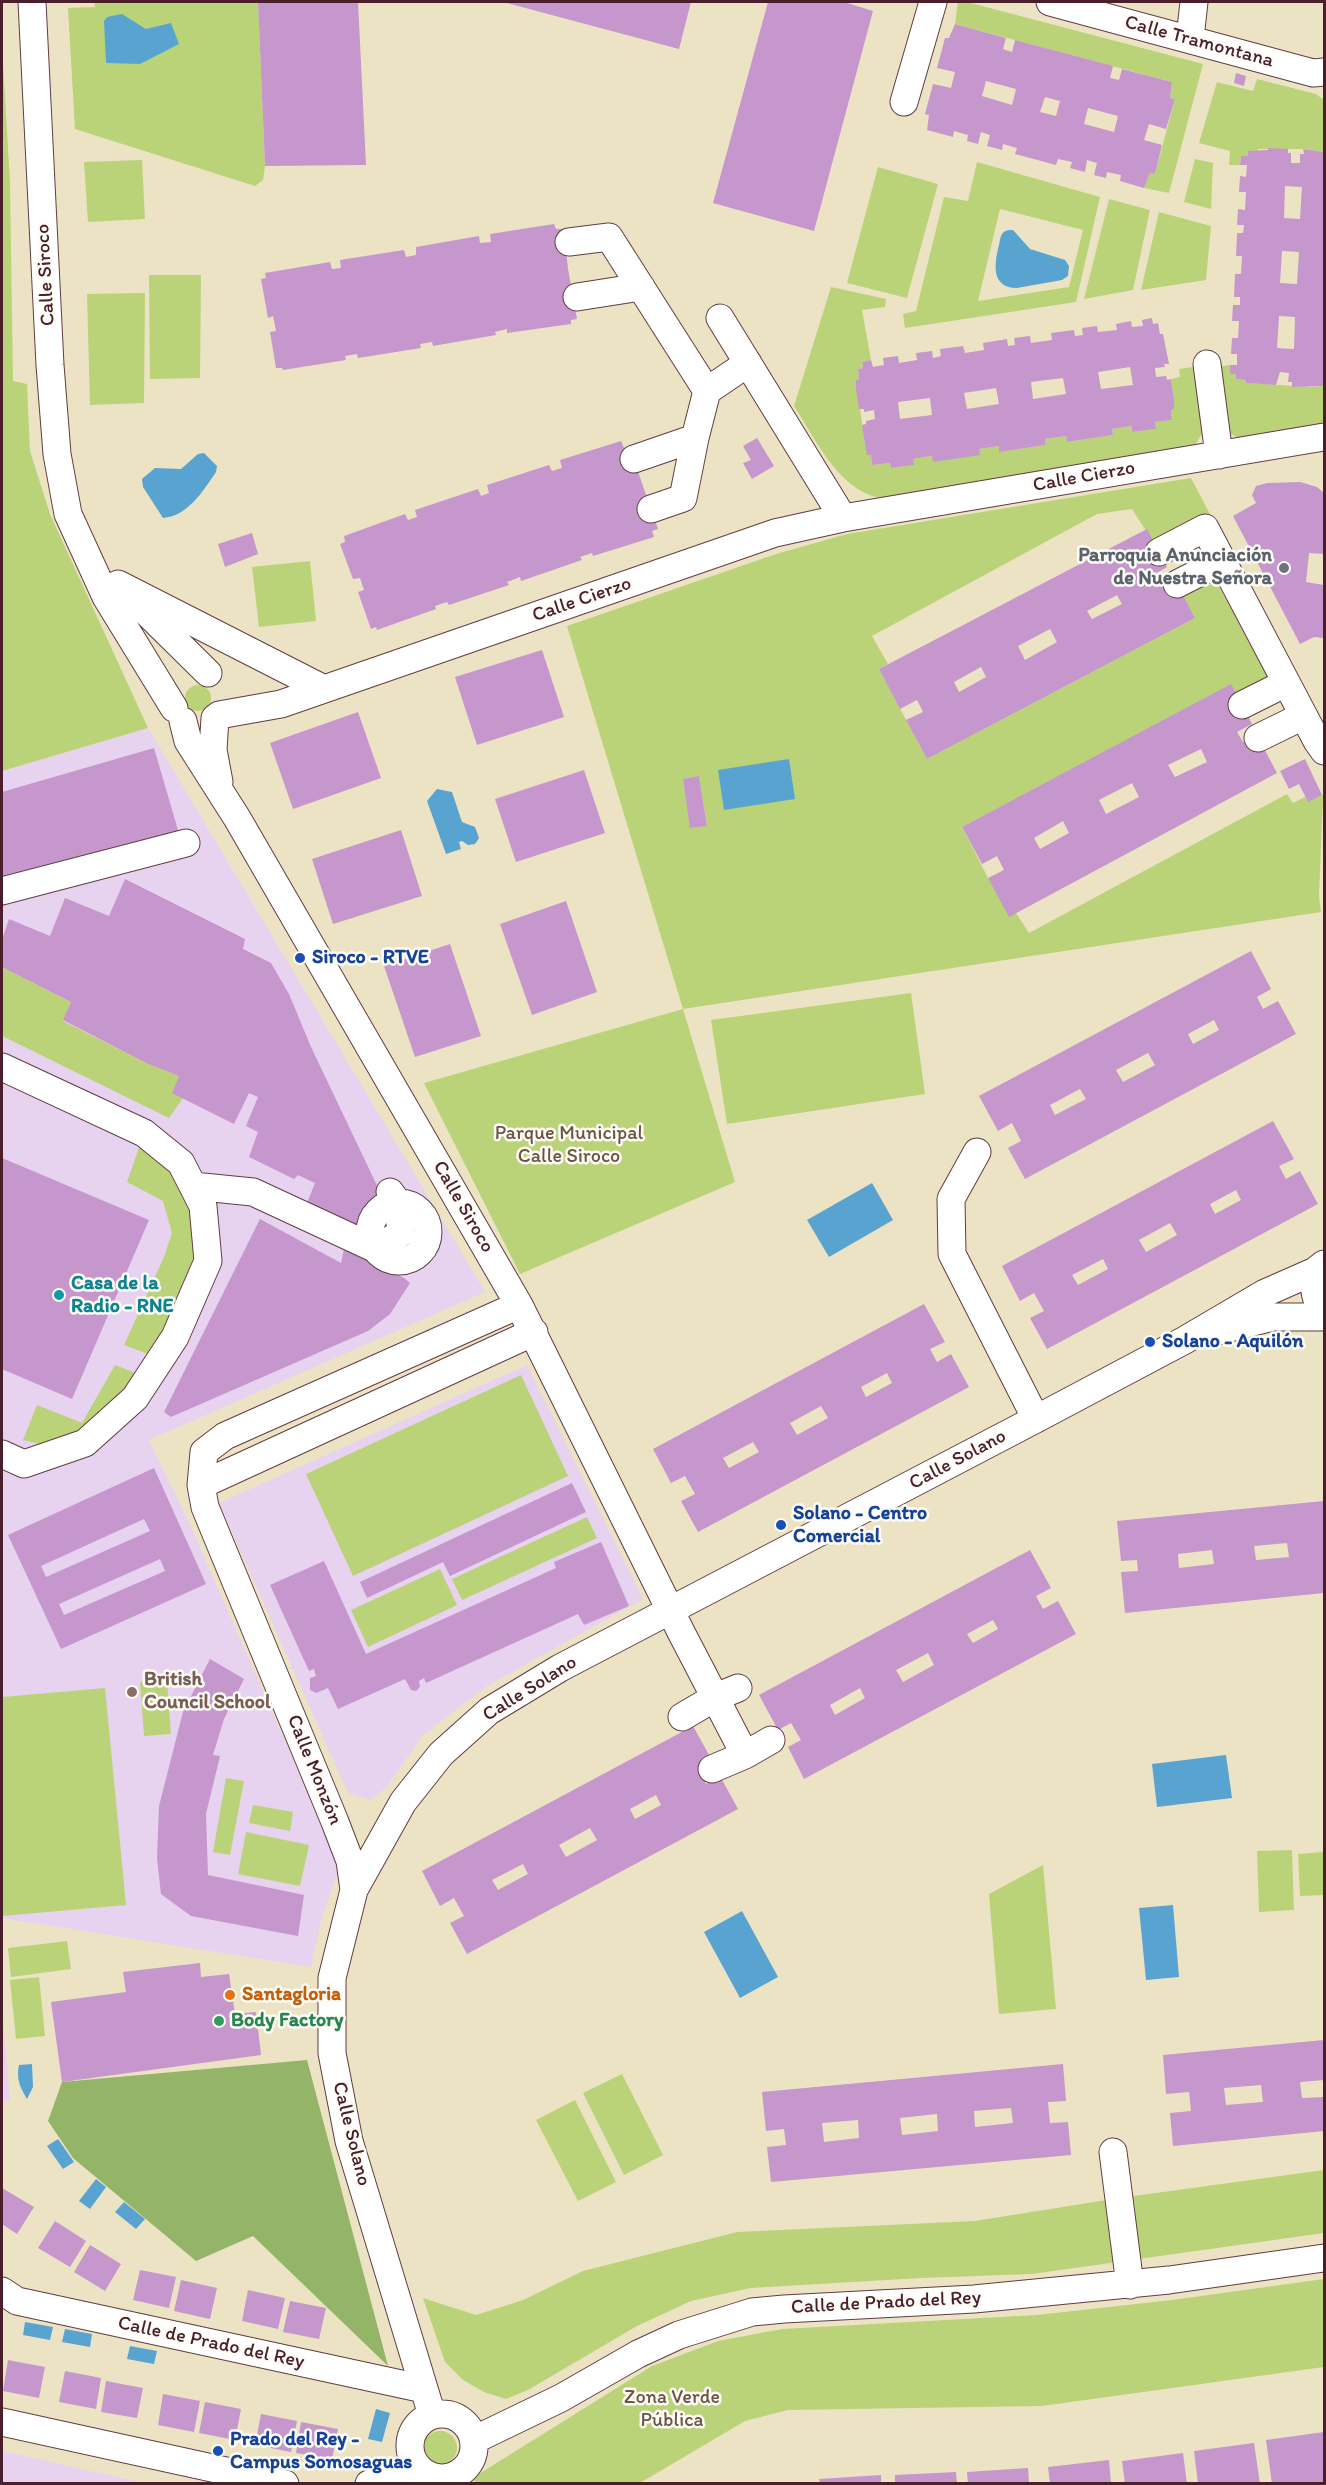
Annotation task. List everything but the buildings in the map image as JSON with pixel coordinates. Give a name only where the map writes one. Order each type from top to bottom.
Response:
[{"type":"street","name":"Calle Siroco","points":[[32,2],[57,454],[68,514],[81,546],[106,597],[178,714],[188,741],[222,794],[534,1332],[676,1621],[727,1693],[745,1755]]},
{"type":"street","points":[[904,102],[933,2]]},
{"type":"street","name":"Calle Tramontana","points":[[1050,2],[1191,38],[1321,76]]},
{"type":"street","points":[[1191,38],[1194,2]]},
{"type":"street","points":[[569,242],[609,237],[707,391]]},
{"type":"street","points":[[578,297],[641,287]]},
{"type":"street","points":[[720,318],[843,518]]},
{"type":"street","points":[[651,509],[683,498],[694,438],[707,391],[748,363]]},
{"type":"street","points":[[1207,364],[1218,455]]},
{"type":"street","name":"Calle Cierzo","points":[[217,717],[281,705],[775,534],[843,518],[1324,437]]},
{"type":"street","points":[[634,459],[694,438]]},
{"type":"street","points":[[1159,552],[1205,528],[1324,752]]},
{"type":"street","name":"Calle Siroco","points":[[81,546],[208,673]]},
{"type":"street","points":[[1177,584],[1222,561]]},
{"type":"street","points":[[117,584],[324,689]]},
{"type":"street","points":[[199,671],[208,673],[219,681],[225,694],[223,709],[217,717],[199,724],[178,714],[173,691],[183,676],[199,671]]},
{"type":"street","points":[[1242,705],[1286,683]]},
{"type":"street","points":[[1258,738],[1303,716]]},
{"type":"street","name":"Calle Siroco","points":[[217,717],[213,750],[222,794]]},
{"type":"street","points":[[2,891],[186,843]]},
{"type":"street","points":[[2,1067],[144,1133],[181,1163],[203,1206],[208,1261],[175,1337],[135,1398],[85,1443],[9,1463]]},
{"type":"street","points":[[977,1152],[951,1199],[952,1254],[1036,1419]]},
{"type":"street","points":[[193,1186],[253,1192],[376,1250],[401,1233],[394,1198]]},
{"type":"street","name":"Calle Solano","points":[[1185,1340],[1273,1317],[1324,1315],[1313,1284],[1320,1267]]},
{"type":"street","name":"Calle Solano","points":[[432,2415],[350,2141],[332,2053],[332,1978],[354,1890],[403,1802],[441,1754],[489,1711],[560,1668],[676,1621],[1036,1419],[1185,1340],[1265,1293],[1320,1267]]},
{"type":"street","name":"Calle Monzón","points":[[354,1890],[351,1862],[205,1507],[201,1485],[204,1452],[225,1436],[519,1305]]},
{"type":"street","points":[[201,1485],[534,1332]]},
{"type":"street","points":[[682,1716],[727,1693]]},
{"type":"street","points":[[712,1769],[745,1755],[771,1740]]},
{"type":"street","points":[[1113,2152],[1130,2284]]},
{"type":"street","name":"Calle de Prado del Rey","points":[[474,2440],[561,2398],[648,2349],[720,2320],[752,2312],[974,2299],[1130,2284],[1324,2258]]},
{"type":"street","name":"Calle de Prado del Rey","points":[[2,2291],[17,2301],[424,2389]]},
{"type":"street","points":[[432,2415],[454,2416],[464,2421],[474,2440],[472,2458],[461,2478],[433,2477],[417,2467],[412,2458],[411,2437],[415,2427],[432,2415]]},
{"type":"street","points":[[2,2422],[282,2483]]},
{"type":"street","points":[[369,2484],[417,2467]]},
{"type":"shaded area","points":[[148,728],[485,1292],[149,1440],[187,1518],[340,1866],[322,1916],[311,1967],[2,1918],[2,771]]},
{"type":"shaded area","points":[[527,1365],[643,1599],[487,1686],[422,1736],[387,1787],[371,1800],[348,1793],[219,1503]]},
{"type":"shaded area","points":[[2,2004],[5,2043],[10,2101],[2,2101]]},
{"type":"shaded area","points":[[2,2451],[144,2483],[2,2483]]},
{"type":"green space","points":[[94,2],[258,2],[265,166],[263,180],[255,186],[75,129],[68,8],[95,7]]},
{"type":"green space","points":[[958,2],[967,2],[1203,64],[1169,193],[1144,188],[1150,173],[1155,174],[1175,99],[1170,98],[1172,82],[955,24]]},
{"type":"green space","points":[[2,46],[10,182],[13,381],[27,384],[30,451],[50,514],[148,728],[2,771]]},
{"type":"green space","points":[[1257,79],[1316,94],[1324,100],[1324,152],[1303,149],[1258,149],[1248,151],[1248,156],[1241,156],[1240,165],[1229,165],[1230,151],[1199,143],[1217,82],[1253,91]]},
{"type":"green space","points":[[1195,159],[1213,163],[1211,209],[1184,202]]},
{"type":"green space","points":[[142,160],[145,219],[88,222],[84,162]]},
{"type":"green space","points":[[977,162],[1100,197],[1076,302],[905,328],[903,314],[916,311],[944,197],[968,201]],"holes":[[[1000,209],[1083,230],[1069,287],[978,301]]]},
{"type":"green space","points":[[878,167],[938,184],[907,298],[847,283]]},
{"type":"green space","points":[[1109,199],[1150,210],[1133,290],[1084,299]]},
{"type":"green space","points":[[1159,212],[1211,226],[1206,280],[1141,290]]},
{"type":"green space","points":[[149,275],[201,275],[200,378],[150,379]]},
{"type":"green space","points":[[831,287],[886,299],[885,307],[862,310],[871,360],[862,362],[863,368],[858,369],[859,379],[856,380],[865,445],[871,455],[872,465],[890,463],[891,468],[913,465],[913,459],[999,446],[999,452],[1046,445],[1045,439],[1066,436],[1067,442],[1113,435],[1112,429],[1132,426],[1133,432],[1155,429],[1155,422],[1172,420],[1171,410],[1174,399],[1171,379],[1180,377],[1179,369],[1193,367],[1203,432],[1194,447],[880,498],[865,493],[852,485],[829,461],[794,406]]},
{"type":"green space","points":[[145,293],[144,403],[90,405],[87,294]]},
{"type":"green space","points":[[1230,365],[1230,373],[1236,374],[1236,379],[1246,380],[1246,383],[1311,387],[1323,386],[1324,383],[1324,425],[1241,439],[1224,431],[1215,367]]},
{"type":"green space","points":[[1191,478],[1211,516],[1155,545],[1132,509],[1097,514],[872,636],[888,664],[879,669],[927,759],[1195,618],[1179,588],[1211,572],[1271,682],[1093,758],[962,827],[988,878],[1029,933],[1287,794],[1293,803],[1305,797],[1308,801],[1323,795],[1319,896],[1321,912],[683,1009],[567,626],[776,554],[847,534]],"holes":[[[699,776],[707,825],[691,828],[683,779]]]},
{"type":"green space","points":[[310,561],[316,621],[259,627],[252,567]]},
{"type":"green space","points":[[198,685],[207,689],[211,698],[207,707],[198,711],[189,707],[185,698],[189,689]]},
{"type":"green space","points":[[2,967],[71,1002],[63,1021],[146,1063],[179,1076],[183,1098],[169,1118],[2,1036]]},
{"type":"green space","points":[[911,993],[925,1094],[727,1124],[711,1020]]},
{"type":"green space","name":"Parque Municipal Calle Siroco","points":[[683,1009],[735,1182],[520,1274],[424,1083]]},
{"type":"green space","points":[[144,1133],[181,1163],[207,1246],[158,1351],[148,1354],[124,1345],[164,1257],[172,1233],[163,1201],[127,1182]]},
{"type":"green space","points":[[115,1365],[138,1374],[85,1443],[48,1446],[23,1440],[37,1405],[82,1423]]},
{"type":"green space","points":[[521,1375],[568,1476],[353,1576],[306,1474]]},
{"type":"green space","points":[[587,1517],[597,1538],[462,1600],[452,1579]]},
{"type":"green space","points":[[440,1569],[457,1605],[368,1647],[351,1610]]},
{"type":"green space","points":[[167,1680],[171,1734],[144,1736],[140,1682]]},
{"type":"green space","points":[[105,1688],[126,1905],[2,1916],[2,1697]]},
{"type":"green space","points":[[226,1778],[244,1781],[230,1855],[213,1852]]},
{"type":"green space","points":[[253,1805],[293,1812],[290,1831],[249,1823]]},
{"type":"green space","points":[[246,1832],[309,1845],[300,1886],[238,1874]]},
{"type":"green space","points":[[1292,1850],[1294,1910],[1259,1912],[1257,1851]]},
{"type":"green space","points":[[1324,1852],[1324,1895],[1300,1896],[1298,1854]]},
{"type":"green space","points":[[1043,1865],[1056,2009],[999,2014],[989,1894]]},
{"type":"green space","points":[[67,1941],[71,1969],[11,1977],[8,1948]]},
{"type":"green space","points":[[39,1977],[45,2036],[16,2039],[10,1980]]},
{"type":"green space","points":[[307,2060],[388,2366],[253,2236],[196,2261],[73,2158],[48,2121],[62,2082]]},
{"type":"green space","points":[[622,2074],[663,2155],[624,2175],[583,2093]]},
{"type":"green space","points":[[575,2100],[616,2182],[578,2201],[536,2120]]},
{"type":"green space","points":[[1324,2170],[1324,2233],[1032,2274],[751,2288],[691,2301],[637,2326],[528,2390],[506,2399],[484,2392],[463,2380],[445,2362],[423,2298],[476,2315],[523,2300],[583,2271],[737,2232],[975,2221],[1119,2198]]},
{"type":"green space","name":"Zona Verde Pública","points":[[1324,2279],[1324,2367],[1042,2406],[788,2410],[745,2421],[640,2483],[475,2483],[474,2477],[652,2366],[718,2341],[782,2329],[1037,2315],[1172,2300]]},
{"type":"green space","points":[[440,2431],[452,2436],[457,2448],[452,2460],[440,2465],[428,2460],[423,2448],[428,2436]]},
{"type":"water","points":[[122,14],[146,29],[171,23],[179,44],[140,64],[106,63],[104,21],[107,17]]},
{"type":"water","points":[[1013,230],[1030,249],[1065,260],[1069,266],[1068,276],[1062,280],[1017,288],[1003,284],[996,274],[997,252],[1003,233]]},
{"type":"water","points":[[204,453],[217,466],[216,472],[187,508],[180,513],[163,518],[143,487],[142,479],[155,468],[181,469],[198,454]]},
{"type":"water","points":[[789,759],[795,799],[724,810],[718,770]]},
{"type":"water","points":[[437,789],[452,792],[462,822],[475,827],[479,838],[475,844],[468,845],[462,841],[459,842],[461,849],[446,854],[427,801]]},
{"type":"water","points":[[872,1183],[893,1220],[829,1257],[807,1220]]},
{"type":"water","points":[[1226,1755],[1232,1798],[1157,1807],[1152,1764]]},
{"type":"water","points":[[1173,1905],[1179,1977],[1146,1980],[1139,1908]]},
{"type":"water","points":[[742,1911],[778,1977],[740,1998],[704,1932]]},
{"type":"water","points":[[32,2064],[33,2087],[27,2099],[19,2083],[18,2070],[19,2065]]},
{"type":"water","points":[[58,2139],[74,2162],[63,2169],[47,2146]]},
{"type":"water","points":[[96,2179],[106,2187],[90,2209],[79,2201]]},
{"type":"water","points":[[124,2202],[145,2219],[136,2229],[115,2212]]},
{"type":"water","points":[[25,2322],[53,2327],[50,2340],[23,2335]]},
{"type":"water","points":[[65,2329],[92,2334],[90,2347],[62,2342]]},
{"type":"water","points":[[130,2346],[157,2351],[154,2364],[127,2359]]},
{"type":"water","points":[[376,2409],[390,2413],[382,2442],[368,2439]]},
{"type":"place","name":"Parroquia Anunciación de Nuestra Señora","points":[[1284,568]]},
{"type":"place","name":"Siroco - RTVE","points":[[300,958]]},
{"type":"place","name":"Casa de la Radio - RNE","points":[[59,1295]]},
{"type":"place","name":"Solano - Aquilón","points":[[1150,1342]]},
{"type":"place","name":"Solano - Centro Comercial","points":[[781,1525]]},
{"type":"place","name":"British Council School","points":[[132,1692]]},
{"type":"place","name":"Santagloria","points":[[230,1995]]},
{"type":"place","name":"Body Factory","points":[[219,2021]]},
{"type":"place","name":"Prado del Rey - Campus Somosaguas","points":[[218,2451]]}]
